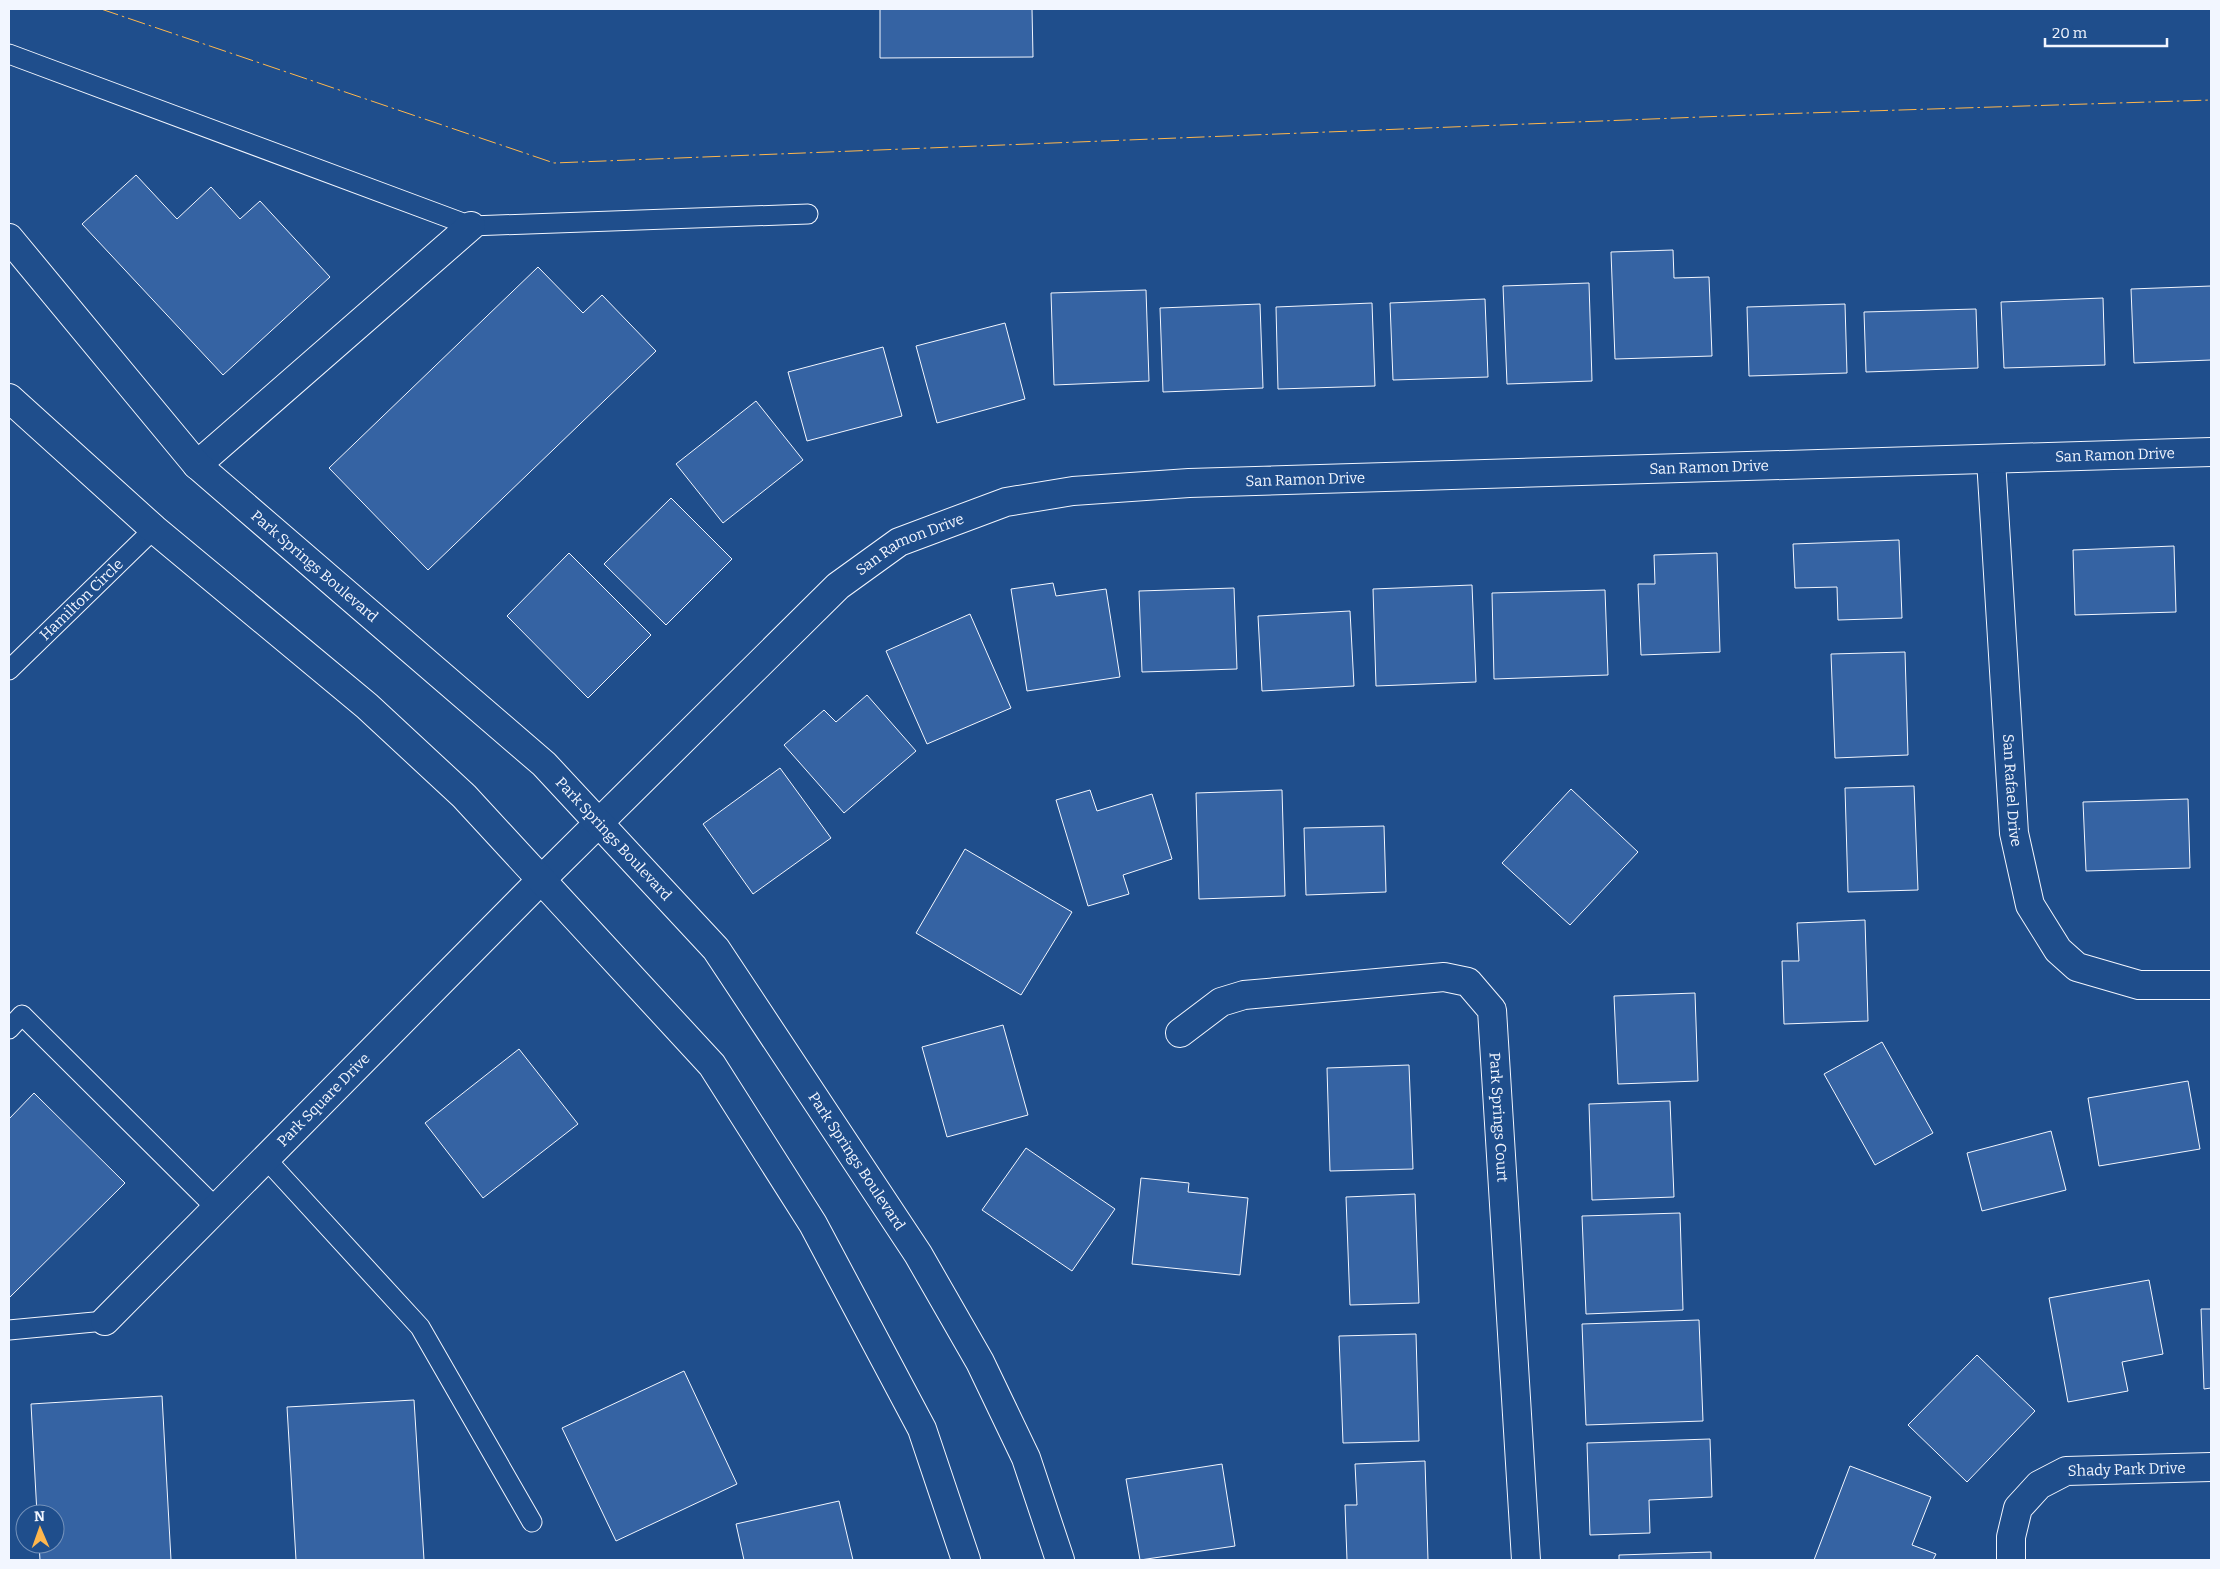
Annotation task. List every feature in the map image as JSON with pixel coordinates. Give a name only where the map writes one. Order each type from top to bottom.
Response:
[{"type":"street","points":[[197,465],[471,226]]},
{"type":"street","name":"Park Springs Boulevard","points":[[9,238],[197,465],[544,764],[716,949],[918,1254],[980,1362],[1026,1458],[1060,1560]]},
{"type":"street","points":[[9,398],[154,528],[367,706],[464,796],[712,1065],[813,1224],[922,1430],[966,1560]]},
{"type":"street","name":"San Ramon Drive","points":[[542,879],[838,586],[899,542],[1006,502],[1073,491],[1189,483],[2211,452]]},
{"type":"street","name":"San Rafael Drive","points":[[1991,460],[2014,833],[2030,905],[2058,950],[2077,967],[2139,985],[2211,985]]},
{"type":"street","name":"Park Square Drive","points":[[105,1321],[542,879]]},
{"type":"street","name":"Park Springs Court","points":[[1180,1033],[1221,1002],[1244,995],[1444,977],[1468,982],[1492,1010],[1526,1560]]},
{"type":"street","name":"Shady Park Drive","points":[[2011,1560],[2011,1537],[2018,1508],[2039,1485],[2066,1471],[2211,1467]]},
{"type":"lane","points":[[9,54],[471,226],[808,214]]},
{"type":"lane","name":"Hamilton Circle","points":[[9,670],[154,528]]},
{"type":"lane","points":[[9,1028],[22,1015],[216,1208]]},
{"type":"lane","points":[[266,1159],[420,1327],[532,1522]]},
{"type":"lane","points":[[9,1330],[105,1321]]},
{"type":"building","points":[[880,9],[1032,9],[1033,57],[880,58]]},
{"type":"building","points":[[136,175],[177,219],[211,187],[240,219],[260,201],[330,277],[223,375],[82,224]]},
{"type":"building","points":[[1673,250],[1674,278],[1709,277],[1712,356],[1615,359],[1611,252]]},
{"type":"building","points":[[538,267],[583,313],[602,295],[656,351],[428,570],[329,468]]},
{"type":"building","points":[[1589,283],[1592,381],[1507,384],[1503,286]]},
{"type":"building","points":[[2211,286],[2211,360],[2134,363],[2131,289]]},
{"type":"building","points":[[1146,290],[1149,381],[1054,385],[1051,293]]},
{"type":"building","points":[[2103,298],[2105,365],[2004,368],[2001,302]]},
{"type":"building","points":[[1485,299],[1488,377],[1393,380],[1390,303]]},
{"type":"building","points":[[1372,303],[1375,386],[1278,389],[1276,307]]},
{"type":"building","points":[[1260,304],[1263,388],[1163,392],[1160,308]]},
{"type":"building","points":[[1845,304],[1847,373],[1749,376],[1747,307]]},
{"type":"building","points":[[1976,309],[1978,368],[1866,372],[1864,312]]},
{"type":"building","points":[[1005,323],[1025,399],[937,423],[916,346]]},
{"type":"building","points":[[883,347],[902,416],[807,441],[788,372]]},
{"type":"building","points":[[756,401],[803,460],[723,523],[676,464]]},
{"type":"building","points":[[671,498],[732,559],[666,625],[604,564]]},
{"type":"building","points":[[1899,540],[1902,618],[1838,620],[1837,587],[1795,588],[1793,544]]},
{"type":"building","points":[[2174,546],[2176,612],[2075,615],[2073,550]]},
{"type":"building","points":[[569,553],[651,635],[588,698],[507,616]]},
{"type":"building","points":[[1717,553],[1720,652],[1641,655],[1638,584],[1655,584],[1654,555]]},
{"type":"building","points":[[1053,583],[1056,596],[1106,589],[1120,677],[1027,691],[1011,589]]},
{"type":"building","points":[[1472,585],[1476,682],[1376,686],[1373,589]]},
{"type":"building","points":[[1234,588],[1237,669],[1142,672],[1139,591]]},
{"type":"building","points":[[1605,590],[1608,675],[1494,679],[1492,593]]},
{"type":"building","points":[[1350,611],[1354,686],[1262,691],[1258,616]]},
{"type":"building","points":[[970,614],[1011,708],[927,744],[886,651]]},
{"type":"building","points":[[1905,652],[1908,755],[1835,758],[1831,654]]},
{"type":"building","points":[[867,695],[916,751],[844,813],[784,745],[824,710],[836,722]]},
{"type":"building","points":[[780,768],[831,838],[753,894],[703,824]]},
{"type":"building","points":[[1914,786],[1918,890],[1848,892],[1845,788]]},
{"type":"building","points":[[1571,789],[1638,852],[1570,925],[1502,863]]},
{"type":"building","points":[[1090,790],[1097,811],[1152,794],[1172,859],[1123,875],[1129,894],[1088,906],[1056,800]]},
{"type":"building","points":[[1282,790],[1285,896],[1199,899],[1196,793]]},
{"type":"building","points":[[2188,799],[2190,868],[2086,871],[2083,802]]},
{"type":"building","points":[[1384,826],[1386,892],[1306,895],[1304,828]]},
{"type":"building","points":[[965,849],[1072,912],[1021,995],[916,933]]},
{"type":"building","points":[[1865,920],[1868,1021],[1784,1024],[1782,961],[1799,961],[1797,923]]},
{"type":"building","points":[[1695,993],[1698,1081],[1618,1084],[1614,996]]},
{"type":"building","points":[[1003,1025],[1028,1115],[947,1137],[922,1047]]},
{"type":"building","points":[[1882,1042],[1933,1133],[1875,1165],[1824,1074]]},
{"type":"building","points":[[519,1049],[578,1124],[483,1198],[425,1123]]},
{"type":"building","points":[[1409,1065],[1413,1169],[1330,1171],[1327,1068]]},
{"type":"building","points":[[2188,1081],[2200,1149],[2099,1166],[2088,1098]]},
{"type":"building","points":[[34,1093],[125,1183],[9,1298],[9,1119]]},
{"type":"building","points":[[1670,1101],[1674,1197],[1592,1200],[1589,1104]]},
{"type":"building","points":[[2051,1131],[2066,1190],[1982,1211],[1967,1153]]},
{"type":"building","points":[[1026,1148],[1115,1209],[1072,1271],[982,1210]]},
{"type":"building","points":[[1141,1178],[1189,1183],[1188,1192],[1248,1198],[1240,1275],[1132,1264]]},
{"type":"building","points":[[1415,1194],[1419,1303],[1350,1305],[1346,1197]]},
{"type":"building","points":[[1680,1213],[1683,1310],[1586,1314],[1582,1216]]},
{"type":"building","points":[[2149,1280],[2163,1354],[2122,1362],[2128,1391],[2068,1402],[2049,1298]]},
{"type":"building","points":[[2201,1309],[2211,1309],[2211,1388],[2204,1389]]},
{"type":"building","points":[[1699,1320],[1703,1421],[1586,1425],[1582,1324]]},
{"type":"building","points":[[1416,1334],[1419,1441],[1343,1443],[1339,1336]]},
{"type":"building","points":[[1977,1355],[2035,1411],[1967,1482],[1908,1425]]},
{"type":"building","points":[[684,1371],[737,1484],[616,1541],[562,1428]]},
{"type":"building","points":[[162,1396],[171,1560],[40,1560],[40,1554],[65,1554],[65,1504],[36,1504],[31,1404]]},
{"type":"building","points":[[414,1400],[424,1560],[296,1560],[287,1407]]},
{"type":"building","points":[[1710,1439],[1712,1497],[1649,1500],[1650,1533],[1590,1535],[1587,1443]]},
{"type":"building","points":[[1425,1461],[1428,1560],[1347,1560],[1345,1505],[1357,1505],[1355,1464]]},
{"type":"building","points":[[1222,1464],[1235,1546],[1140,1560],[1126,1479]]},
{"type":"building","points":[[1850,1466],[1931,1497],[1912,1545],[1936,1554],[1933,1560],[1814,1560]]},
{"type":"building","points":[[839,1501],[853,1560],[744,1560],[736,1524]]},
{"type":"building","points":[[1711,1552],[1711,1560],[1619,1560],[1619,1555]]},
{"type":"power","points":[[101,9],[554,163],[1776,114],[2211,100]]}]
